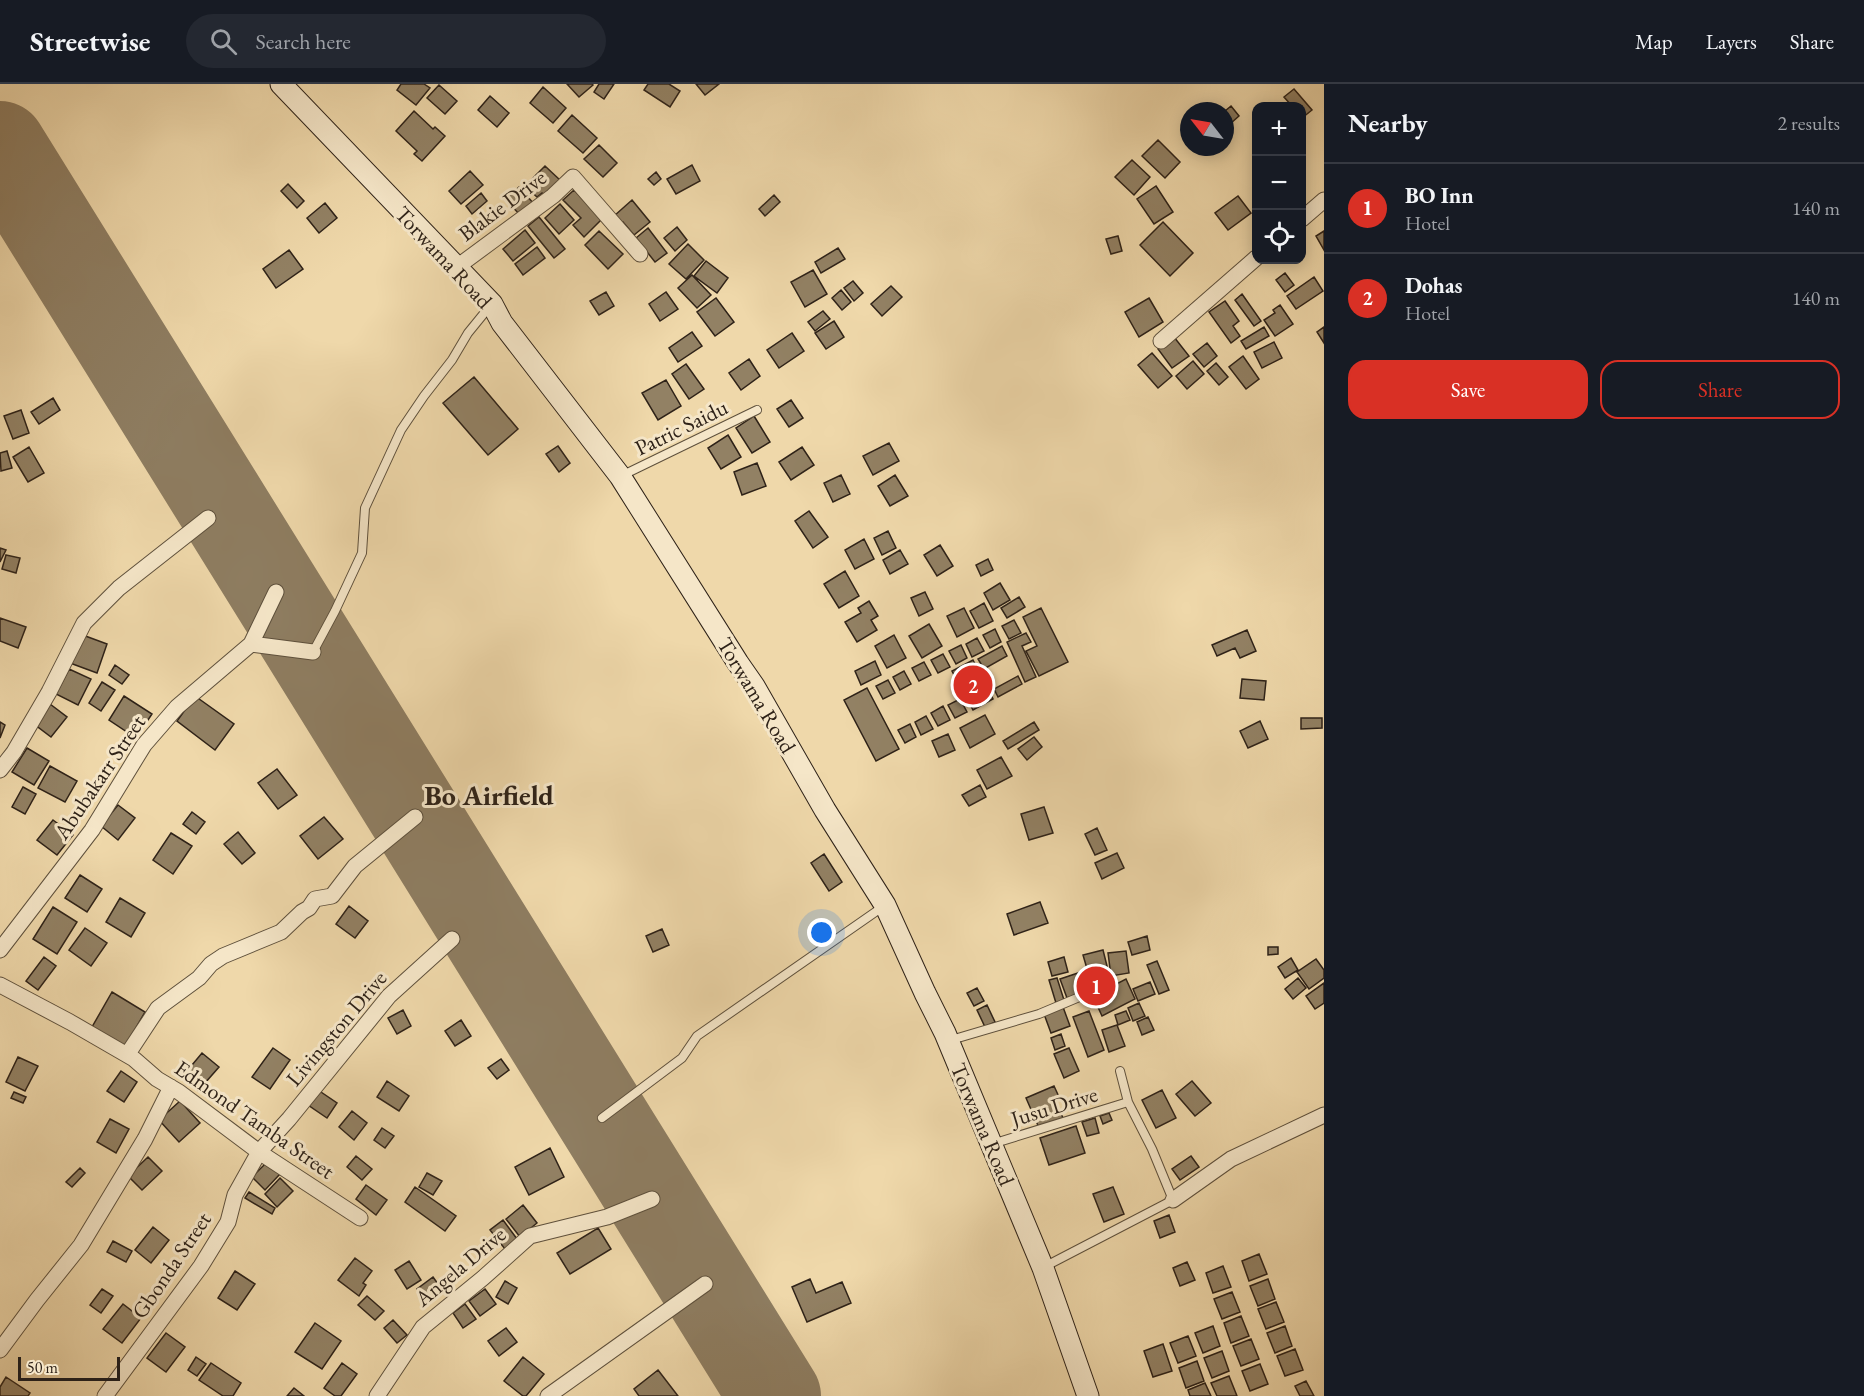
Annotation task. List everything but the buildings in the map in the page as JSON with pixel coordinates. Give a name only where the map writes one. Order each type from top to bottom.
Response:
[{"type":"main road","name":"Torwama Road","points":[[281,84],[492,304],[502,323],[620,476],[754,686],[825,810],[885,906],[948,1041],[1042,1268],[1088,1396]]},
{"type":"street","name":"Blakie Drive","points":[[457,267],[553,196],[573,177],[640,254]]},
{"type":"street","points":[[1306,216],[1324,200]]},
{"type":"street","points":[[1161,341],[1252,262]]},
{"type":"street","points":[[0,770],[14,752],[49,692],[84,623],[119,588],[208,518]]},
{"type":"street","points":[[276,592],[251,644],[313,652]]},
{"type":"street","name":"Abubakarr Street","points":[[0,950],[92,830],[144,745],[177,707],[251,644]]},
{"type":"street","points":[[127,1055],[155,1011],[199,978],[211,964],[223,956],[281,932],[309,908],[315,898],[332,896],[355,866],[416,817]]},
{"type":"street","name":"Livingston Drive","points":[[259,1152],[289,1119],[389,996],[452,939]]},
{"type":"street","name":"Edmond Tamba Street","points":[[0,985],[127,1055],[259,1152],[360,1218]]},
{"type":"street","points":[[0,1350],[81,1245],[145,1138],[171,1087]]},
{"type":"street","points":[[1173,1200],[1231,1159],[1324,1115]]},
{"type":"street","name":"Gbonda Street","points":[[105,1396],[217,1240],[228,1222],[235,1196],[259,1152]]},
{"type":"street","name":"Angela Drive","points":[[377,1396],[423,1327],[530,1236],[607,1216],[652,1199]]},
{"type":"street","points":[[548,1396],[705,1284]]},
{"type":"lane","points":[[313,652],[362,553],[365,508],[401,429],[452,360],[468,333],[492,304]]},
{"type":"lane","name":"Patric Saidu","points":[[620,476],[757,410]]},
{"type":"lane","points":[[602,1118],[676,1064],[697,1036],[885,906]]},
{"type":"lane","points":[[948,1041],[1039,1014],[1108,986]]},
{"type":"lane","points":[[1042,1268],[1173,1200],[1152,1149],[1128,1102],[1120,1071]]},
{"type":"lane","name":"Jusu Drive","points":[[991,1145],[1128,1102]]},
{"type":"runway","points":[[0,147],[775,1396]]},
{"type":"place","name":"Dohas","points":[[973,685]]},
{"type":"place","name":"BO Inn","points":[[1096,986]]},
{"type":"district","name":"Bo Airfield","points":[[489,795]]}]
